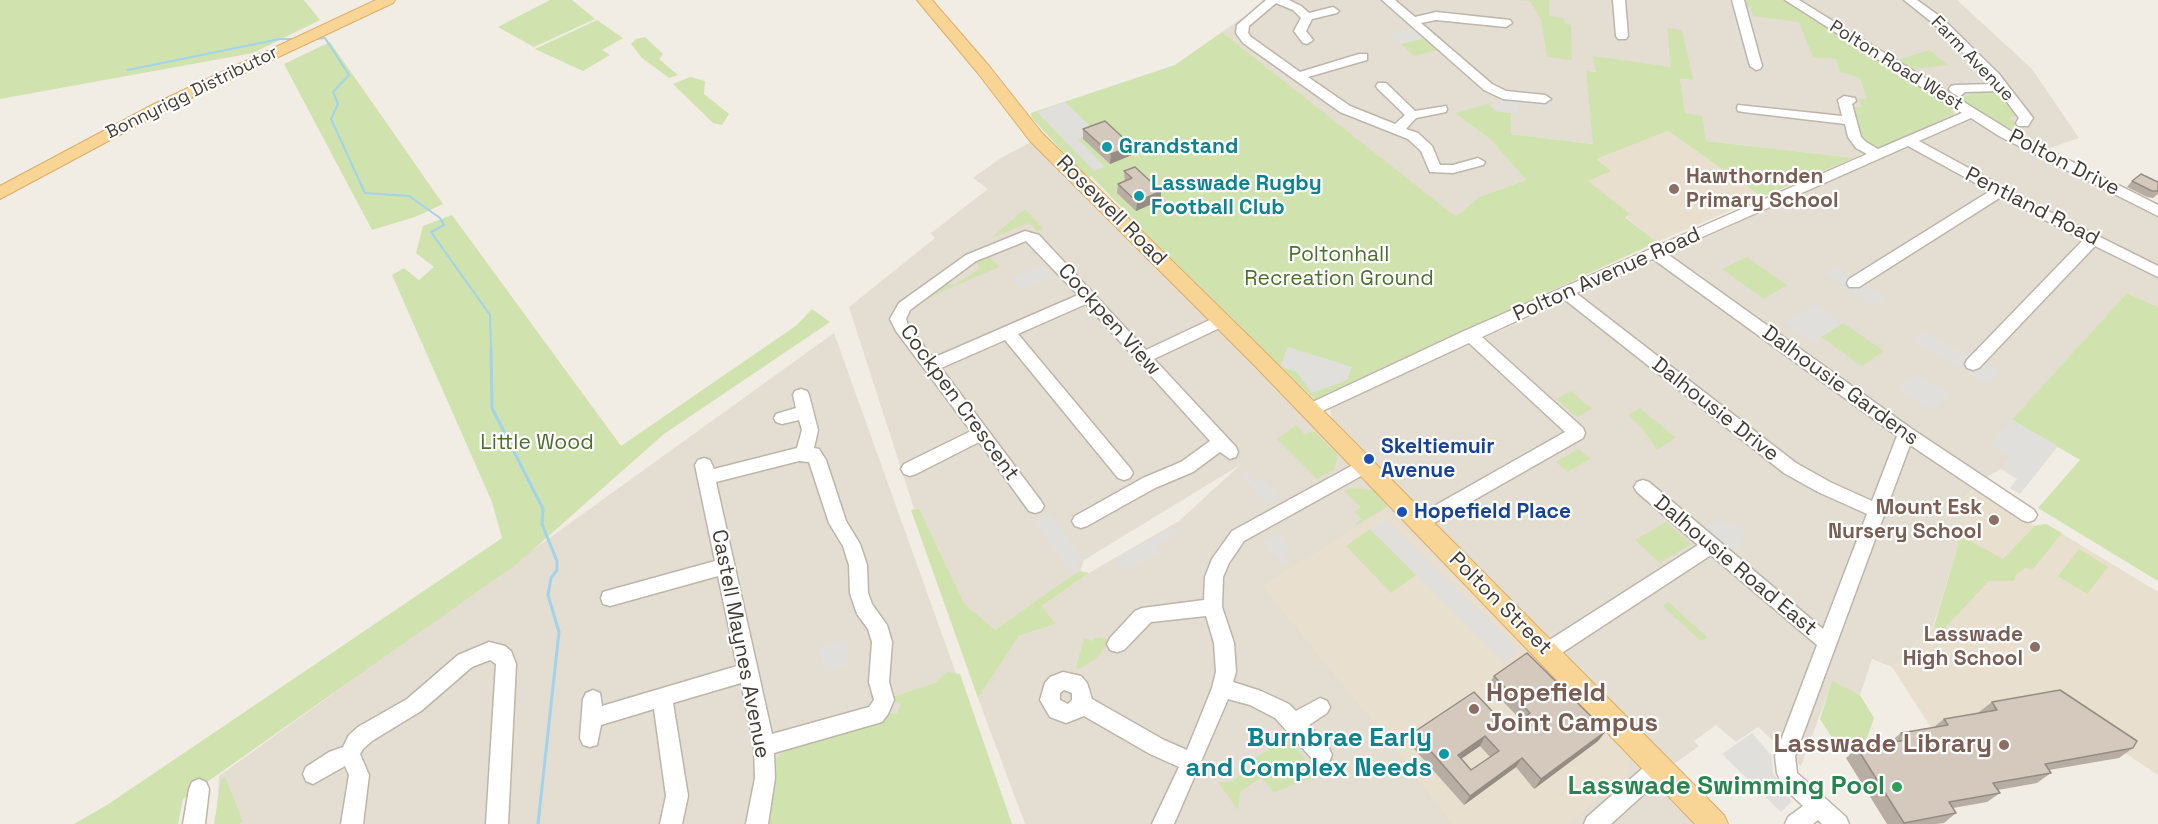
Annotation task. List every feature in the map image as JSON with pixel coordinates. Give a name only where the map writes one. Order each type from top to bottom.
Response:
[{"type":"main road","name":"Bonnyrigg Distributor","points":[[0,193],[162,106],[388,0]]},
{"type":"main road","name":"Rosewell Road","points":[[924,0],[1036,136],[1310,410]]},
{"type":"main road","name":"Polton Street","points":[[1310,410],[1714,824]]},
{"type":"street","points":[[1273,0],[1247,20],[1242,33],[1247,40],[1345,109],[1413,136],[1426,149],[1435,169],[1453,169],[1478,162]]},
{"type":"street","points":[[1279,0],[1297,8],[1307,17]]},
{"type":"street","points":[[1388,0],[1488,87],[1503,95],[1545,99]]},
{"type":"street","points":[[1619,0],[1622,36]]},
{"type":"street","points":[[1738,0],[1756,66]]},
{"type":"street","name":"Farm Avenue","points":[[1910,0],[1938,21],[2002,87],[2026,118],[2023,123]]},
{"type":"street","name":"Polton Road West","points":[[1797,1],[1970,114]]},
{"type":"street","points":[[1307,17],[1333,11]]},
{"type":"street","points":[[1413,21],[1436,16],[1506,23]]},
{"type":"street","points":[[1306,40],[1300,31],[1307,17]]},
{"type":"street","points":[[1299,76],[1341,66],[1363,57]]},
{"type":"street","points":[[1382,86],[1412,115]]},
{"type":"street","points":[[1959,93],[1955,89],[2002,87]]},
{"type":"street","points":[[1850,101],[1844,100],[1857,141],[1877,154]]},
{"type":"street","points":[[1743,108],[1850,121]]},
{"type":"street","points":[[1398,129],[1412,115],[1441,109]]},
{"type":"street","name":"Polton Avenue Road","points":[[1310,410],[1565,292],[1970,114]]},
{"type":"street","name":"Polton Drive","points":[[1970,114],[2033,150],[2158,211]]},
{"type":"street","name":"Pentland Road","points":[[1908,141],[2158,272]]},
{"type":"street","points":[[1854,283],[2001,191]]},
{"type":"street","name":"Cockpen View","points":[[971,258],[1030,236],[1226,447],[1188,467],[1149,483],[1081,521]]},
{"type":"street","points":[[1973,364],[2092,239]]},
{"type":"street","name":"Dalhousie Gardens","points":[[1655,253],[1906,434],[2028,515]]},
{"type":"street","name":"Cockpen Crescent","points":[[971,258],[904,307],[899,315],[901,327],[1035,506]]},
{"type":"street","name":"Dalhousie Drive","points":[[1565,292],[1790,468],[1824,487],[1876,510]]},
{"type":"street","points":[[930,366],[1088,297]]},
{"type":"street","points":[[1144,357],[1221,321]]},
{"type":"street","points":[[1007,332],[1124,473]]},
{"type":"street","points":[[1419,523],[1577,433],[1470,335]]},
{"type":"street","points":[[764,746],[875,715],[884,700],[879,682],[882,642],[877,625],[864,609],[860,593],[858,565],[852,544],[838,523],[817,460],[813,454],[805,452],[810,430],[801,395]]},
{"type":"street","points":[[782,418],[805,412]]},
{"type":"street","points":[[910,469],[981,434]]},
{"type":"street","points":[[1838,824],[1790,780],[1785,756],[1906,434]]},
{"type":"street","name":"Castell Maynes Avenue","points":[[757,824],[765,778],[764,746],[706,471],[805,452]]},
{"type":"street","points":[[1163,824],[1192,762],[1222,688],[1226,672],[1224,643],[1213,607],[1213,591],[1216,570],[1228,547],[1238,536],[1364,466]]},
{"type":"street","name":"Dalhousie Road East","points":[[1642,487],[1813,632],[1829,643]]},
{"type":"street","points":[[1547,652],[1712,545]]},
{"type":"street","points":[[610,598],[726,566]]},
{"type":"street","points":[[1117,644],[1142,617],[1149,614],[1213,607]]},
{"type":"street","points":[[313,774],[353,748],[365,734],[414,705],[465,661],[489,651],[498,652],[504,657],[506,664],[497,824]]},
{"type":"street","points":[[591,719],[748,672]]},
{"type":"street","points":[[1222,688],[1254,697],[1282,711],[1322,755]]},
{"type":"street","points":[[662,697],[677,796],[671,824]]},
{"type":"street","points":[[1082,704],[1157,747],[1192,762]]},
{"type":"street","points":[[1295,723],[1320,707]]},
{"type":"street","points":[[352,824],[359,775],[353,748]]},
{"type":"street","points":[[1595,824],[1659,768]]},
{"type":"street","points":[[194,824],[199,789]]},
{"type":"street","points":[[1796,824],[1819,807]]},
{"type":"shaded area","points":[[1268,0],[1786,0],[1897,75],[1943,100],[1954,114],[1854,158],[1706,141],[1685,114],[1680,79],[1692,80],[1667,29],[1672,67],[1586,72],[1594,144],[1511,134],[1455,113],[1491,140],[1526,180],[1479,197],[1456,218],[1222,32]]},
{"type":"shaded area","points":[[1729,0],[1737,0],[1739,6],[1750,7],[1762,60],[1768,61],[1771,70],[1746,67]]},
{"type":"shaded area","points":[[1802,0],[1957,0],[2032,69],[2079,138],[2044,150]]},
{"type":"shaded area","points":[[1412,28],[1425,38],[1401,44],[1388,34]]},
{"type":"shaded area","points":[[1511,90],[1550,94],[1552,109],[1518,102],[1519,114],[1495,111],[1491,106],[1499,104],[1498,96],[1511,93]]},
{"type":"shaded area","points":[[1065,102],[1096,132],[1078,139],[1105,167],[1094,171],[1037,112]]},
{"type":"shaded area","points":[[1738,102],[1841,115],[1843,122],[1835,121],[1836,125],[1755,114],[1756,118],[1741,116]]},
{"type":"shaded area","points":[[1969,118],[2040,158],[2158,215],[2158,307],[2127,293],[1992,444],[2012,456],[2001,469],[1985,478],[1950,512],[1965,524],[1933,626],[1892,667],[1872,659],[1860,695],[1832,682],[1801,766],[1758,727],[1736,742],[1716,725],[1694,741],[1699,746],[1677,762],[1666,766],[1332,420],[1330,408]]},
{"type":"shaded area","name":"Hawthornden Primary School","points":[[1668,131],[1762,197],[1657,242],[1625,216],[1629,214],[1587,181],[1611,171],[1595,159]]},
{"type":"shaded area","points":[[1031,142],[1707,824],[1025,824],[978,698],[1019,636],[1056,624],[1042,606],[1089,573],[1179,521],[1240,465],[1084,560],[1080,571],[995,630],[964,603],[919,508],[914,509],[849,307],[935,238],[931,233],[988,189],[973,178],[1001,158]]},
{"type":"shaded area","points":[[1044,265],[1054,276],[1022,290],[1012,278]]},
{"type":"shaded area","points":[[1836,266],[1886,298],[1873,306],[1824,273]]},
{"type":"shaded area","points":[[1815,304],[1843,323],[1813,342],[1784,322]]},
{"type":"shaded area","points":[[1924,332],[1968,356],[1983,361],[2000,372],[1988,384],[1911,340]]},
{"type":"shaded area","points":[[834,333],[1010,824],[216,824],[219,776]]},
{"type":"shaded area","points":[[1288,347],[1352,367],[1347,380],[1312,393],[1297,372],[1280,366]]},
{"type":"shaded area","points":[[1918,375],[1950,394],[1934,410],[1919,404],[1898,388]]},
{"type":"shaded area","points":[[2012,420],[2058,446],[2020,494],[2010,488],[2017,479],[2001,469],[2012,456],[1991,445]]},
{"type":"shaded area","points":[[1245,470],[1255,482],[1263,479],[1280,498],[1267,505],[1240,473]]},
{"type":"shaded area","name":"Lasswade High School","points":[[1978,486],[2035,526],[2046,524],[2158,592],[2158,775],[2046,700],[1985,720],[1932,729],[1892,667],[1934,626],[1965,524],[1949,512]]},
{"type":"shaded area","name":"Hopefield Joint Campus","points":[[1386,508],[1542,662],[1630,756],[1628,773],[1569,824],[1452,824],[1401,756],[1262,586]]},
{"type":"shaded area","points":[[1049,512],[1084,560],[1076,564],[1080,571],[1073,575],[1034,520]]},
{"type":"shaded area","points":[[1386,519],[1520,650],[1505,663],[1370,529]]},
{"type":"shaded area","points":[[1720,520],[1728,526],[1734,522],[1745,532],[1735,554],[1706,528]]},
{"type":"shaded area","points":[[1175,527],[1179,533],[1156,545],[1160,552],[1124,571],[1115,558]]},
{"type":"shaded area","points":[[1277,534],[1290,548],[1283,553],[1290,561],[1283,565],[1263,542]]},
{"type":"shaded area","points":[[846,640],[848,651],[845,652],[849,664],[825,672],[818,648]]},
{"type":"shaded area","points":[[1752,733],[1772,756],[1773,773],[1792,801],[1781,812],[1722,754]]},
{"type":"green space","points":[[0,0],[304,0],[320,20],[253,53],[0,99]]},
{"type":"green space","points":[[550,0],[572,0],[595,19],[534,47],[498,27]]},
{"type":"green space","points":[[1515,0],[1549,0],[1549,16],[1563,18],[1565,23],[1571,25],[1572,60],[1547,57],[1541,19],[1530,1]]},
{"type":"green space","points":[[1743,0],[1786,0],[1866,51],[1897,75],[1943,100],[1954,114],[1885,146],[1870,146],[1861,140],[1852,107],[1861,107],[1859,99],[1867,99],[1860,78],[1840,72],[1836,59],[1813,57],[1799,22],[1753,16],[1750,7],[1744,6]]},
{"type":"green space","points":[[597,20],[623,38],[602,50],[610,55],[583,71],[535,49]]},
{"type":"green space","name":"Poltonhall Recreation Ground","points":[[1667,28],[1682,30],[1693,80],[1680,79],[1685,113],[1702,116],[1706,141],[1854,158],[1762,197],[1668,131],[1596,159],[1611,171],[1588,181],[1630,214],[1625,217],[1657,242],[1315,400],[1134,222],[1091,176],[1088,179],[1032,118],[1031,113],[1175,65],[1222,32],[1456,217],[1479,197],[1526,180],[1491,140],[1455,113],[1489,104],[1495,111],[1511,113],[1511,134],[1593,144],[1586,71],[1596,72],[1593,56],[1671,67]]},
{"type":"green space","points":[[645,37],[663,54],[659,59],[678,75],[669,78],[642,58],[631,44],[636,39]]},
{"type":"green space","points":[[1425,38],[1437,50],[1414,56],[1401,44]]},
{"type":"green space","points":[[330,42],[443,204],[415,217],[372,230],[284,64]]},
{"type":"green space","points":[[1929,50],[1948,65],[1913,69],[1899,60]]},
{"type":"green space","points":[[690,77],[705,81],[704,94],[729,114],[722,125],[713,123],[673,84]]},
{"type":"green space","points":[[1998,91],[2018,115],[2009,118],[2020,126],[2009,131],[1953,99],[1971,95],[1971,92]]},
{"type":"green space","points":[[1025,209],[1043,229],[1037,231],[1029,223],[991,238]]},
{"type":"green space","name":"Little Wood","points":[[452,215],[621,446],[797,325],[812,309],[830,322],[664,434],[518,563],[183,799],[178,824],[74,824],[107,805],[502,538],[492,502],[392,275],[404,268],[419,280],[434,267],[416,253],[423,226]]},
{"type":"green space","points":[[990,257],[999,267],[927,298],[944,284],[954,285],[979,269],[977,263]]},
{"type":"green space","points":[[1747,257],[1787,285],[1764,299],[1722,269]]},
{"type":"green space","points":[[2127,293],[2158,307],[2158,581],[2038,508],[2080,460],[2012,420]]},
{"type":"green space","points":[[1843,323],[1884,351],[1862,366],[1821,337]]},
{"type":"green space","points":[[1571,391],[1592,409],[1577,417],[1556,399]]},
{"type":"green space","points":[[1640,408],[1676,438],[1657,450],[1642,428],[1628,415]]},
{"type":"green space","points":[[1296,425],[1305,435],[1314,431],[1338,455],[1334,470],[1317,479],[1277,439]]},
{"type":"green space","points":[[1578,449],[1590,459],[1568,472],[1556,462]]},
{"type":"green space","points":[[1351,488],[1374,490],[1388,506],[1357,525],[1356,523],[1362,519],[1354,511],[1361,508],[1344,491]]},
{"type":"green space","points":[[919,508],[964,603],[995,630],[1073,575],[1080,571],[1089,573],[1042,606],[1056,624],[1019,636],[978,698],[911,510]]},
{"type":"green space","points":[[1666,522],[1691,544],[1660,563],[1635,540]]},
{"type":"green space","points":[[2046,524],[2062,533],[2033,569],[2025,568],[2016,575],[2014,581],[1989,581],[1942,631],[1934,626],[1961,536],[2003,559],[2035,526]]},
{"type":"green space","points":[[1370,529],[1416,575],[1391,593],[1346,546]]},
{"type":"green space","points":[[2079,549],[2108,567],[2087,594],[2058,576]]},
{"type":"green space","points":[[1668,602],[1707,637],[1701,641],[1663,606]]},
{"type":"green space","points":[[1098,637],[1111,640],[1095,659],[1079,669],[1076,668],[1084,638],[1092,641]]},
{"type":"green space","points":[[947,672],[960,674],[1012,824],[767,824],[775,789],[776,759],[785,750],[867,725],[886,712],[897,714],[901,703],[889,701],[890,698],[935,683]]},
{"type":"green space","points":[[1832,681],[1860,695],[1874,718],[1865,744],[1840,750],[1820,719]]},
{"type":"green space","points":[[1288,738],[1314,770],[1332,757],[1341,768],[1274,792],[1261,778],[1240,792],[1238,810],[1218,782],[1230,782],[1253,768],[1255,758]]},
{"type":"green space","points":[[225,777],[243,822],[238,824],[214,824],[221,780]]},
{"type":"building","points":[[1105,121],[1132,146],[1111,154],[1083,129]]},
{"type":"building","points":[[1135,167],[1161,191],[1137,202],[1118,184],[1132,178],[1124,171]]},
{"type":"building","points":[[2141,174],[2158,182],[2158,191],[2152,191],[2132,181]]},
{"type":"building","points":[[1527,653],[1606,731],[1541,779],[1522,758],[1470,796],[1414,732],[1474,692],[1509,729],[1530,713],[1494,676]],"holes":[[[1485,736],[1499,751],[1471,770],[1458,755]]]},
{"type":"building","points":[[2060,690],[2137,741],[2133,748],[2045,764],[2051,773],[1993,783],[2000,793],[1949,802],[1956,813],[1904,823],[1857,748],[1906,740],[1901,733],[1948,725],[1944,719],[1997,710],[1992,702]]},
{"type":"waterway","points":[[316,39],[325,38],[349,75],[333,92],[338,104],[331,119],[365,193],[409,196],[440,218],[444,225],[431,232],[490,315],[491,350]]},
{"type":"waterway","points":[[128,70],[280,39],[294,39]]},
{"type":"waterway","points":[[491,349],[492,408],[543,509],[542,524],[557,561],[557,570],[551,578],[548,595],[559,632],[538,824]]},
{"type":"place","name":"Grandstand","points":[[1107,147]]},
{"type":"place","name":"Hawthornden Primary School","points":[[1674,189]]},
{"type":"place","name":"Lasswade Rugby Football Club","points":[[1139,196]]},
{"type":"place","name":"Skeltiemuir Avenue","points":[[1369,459]]},
{"type":"place","name":"Hopefield Place","points":[[1402,512]]},
{"type":"place","name":"Mount Esk Nursery School","points":[[1994,520]]},
{"type":"place","name":"Lasswade High School","points":[[2035,647]]},
{"type":"place","name":"Hopefield Joint Campus","points":[[1474,709]]},
{"type":"place","name":"Lasswade Library","points":[[2004,745]]},
{"type":"place","name":"Burnbrae Early and Complex Needs","points":[[1444,754]]},
{"type":"place","name":"Lasswade Swimming Pool","points":[[1897,787]]}]
